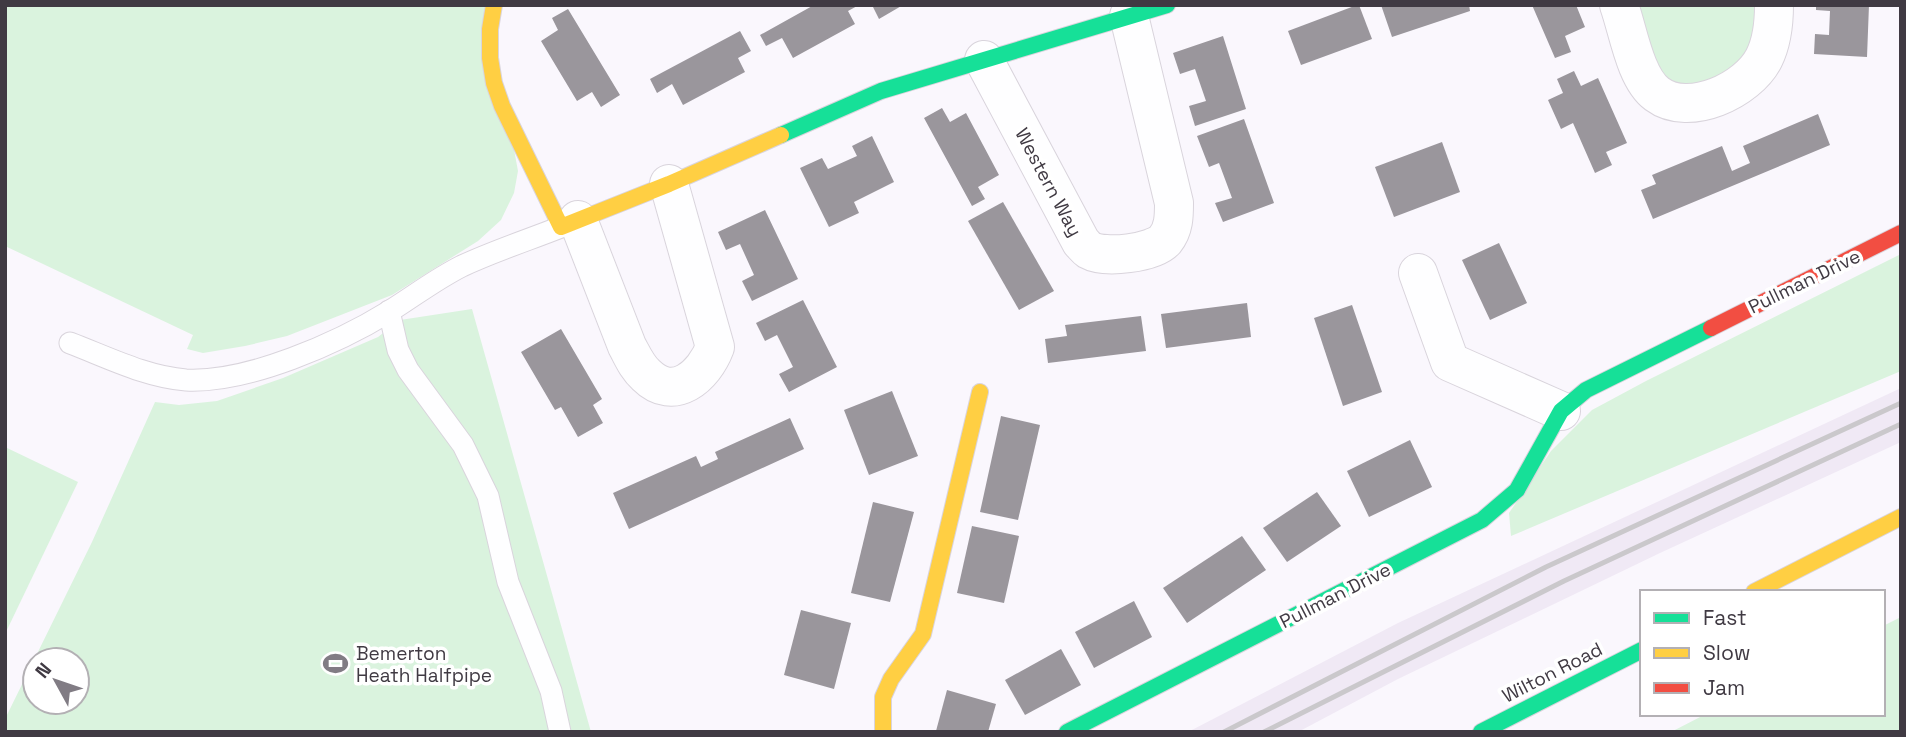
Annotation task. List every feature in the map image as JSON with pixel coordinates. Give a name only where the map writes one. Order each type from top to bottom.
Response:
[{"type":"main road","points":[[494,5],[490,39],[494,83],[502,106],[570,223],[669,184],[881,91],[1167,5]]},
{"type":"main road","name":"Pullman Drive","points":[[1067,732],[1482,520],[1517,490],[1561,411],[1586,390],[1901,233]]},
{"type":"main road","points":[[883,732],[883,697],[891,679],[923,634],[980,392]]},
{"type":"main road","points":[[1758,590],[1901,517]]},
{"type":"main road","name":"Wilton Road","points":[[1481,732],[1640,651]]},
{"type":"street","points":[[1619,5],[1638,64],[1650,87],[1666,99],[1688,102],[1716,97],[1751,77],[1765,56],[1771,38],[1774,5]]},
{"type":"street","name":"Western Way","points":[[984,60],[1081,242],[1089,250],[1102,254],[1120,255],[1155,247],[1164,242],[1174,223],[1174,203],[1129,16]]},
{"type":"street","points":[[570,223],[637,365],[648,377],[662,386],[687,382],[700,375],[709,363],[715,347],[669,184]]},
{"type":"street","points":[[1418,273],[1450,362],[1561,411]]},
{"type":"lane","points":[[70,343],[147,373],[184,380],[213,379],[271,365],[349,333],[463,266],[570,223]]},
{"type":"lane","points":[[390,311],[398,350],[408,370],[463,445],[488,496],[508,582],[551,691],[560,732]]},
{"type":"shaded area","points":[[1901,388],[1901,442],[1660,553],[1398,679],[1298,732],[1188,732],[1398,623]]},
{"type":"green space","points":[[5,5],[487,5],[518,171],[514,193],[501,220],[478,241],[392,295],[287,336],[203,353],[187,349],[193,335],[5,246]]},
{"type":"green space","points":[[1634,5],[1757,5],[1750,56],[1708,85],[1683,87],[1658,75]]},
{"type":"green space","points":[[1901,254],[1901,371],[1511,536],[1509,513],[1551,451],[1592,410]]},
{"type":"green space","points":[[472,309],[591,732],[5,732],[5,719],[21,686],[21,716],[91,716],[91,646],[41,646],[92,542],[155,402],[179,405],[217,401],[283,378],[378,337],[400,320]]},
{"type":"green space","points":[[5,447],[78,482],[5,634]]},
{"type":"green space","points":[[1901,617],[1901,732],[1671,732],[1702,716],[1885,716],[1885,625]]},
{"type":"building","points":[[814,5],[859,5],[848,11],[855,24],[793,58],[782,38],[766,46],[760,35]]},
{"type":"building","points":[[872,5],[903,5],[879,19]]},
{"type":"building","points":[[1357,5],[1372,39],[1301,65],[1288,31]]},
{"type":"building","points":[[1381,5],[1469,5],[1470,11],[1392,37]]},
{"type":"building","points":[[1532,5],[1576,5],[1585,27],[1565,36],[1571,52],[1555,58]]},
{"type":"building","points":[[1816,5],[1869,5],[1867,57],[1814,54],[1815,34],[1829,35],[1830,11],[1816,10]]},
{"type":"building","points":[[568,9],[620,95],[601,107],[592,92],[577,101],[541,41],[558,30],[552,18]]},
{"type":"building","points":[[740,31],[751,51],[738,58],[745,72],[683,105],[672,84],[657,93],[650,79]]},
{"type":"building","points":[[1223,36],[1246,109],[1195,126],[1189,106],[1206,101],[1195,69],[1180,74],[1173,53]]},
{"type":"building","points":[[1574,71],[1581,86],[1598,78],[1627,143],[1606,152],[1612,165],[1595,173],[1573,123],[1561,129],[1548,100],[1563,93],[1557,79]]},
{"type":"building","points":[[942,108],[950,122],[966,113],[999,175],[978,187],[985,199],[972,206],[924,118]]},
{"type":"building","points":[[1818,114],[1830,145],[1653,219],[1641,190],[1656,184],[1652,175],[1722,146],[1732,171],[1750,163],[1743,146]]},
{"type":"building","points":[[1244,119],[1274,203],[1223,222],[1215,203],[1232,198],[1219,163],[1209,167],[1197,136]]},
{"type":"building","points":[[872,136],[894,182],[854,202],[859,213],[829,227],[800,168],[822,158],[828,169],[857,156],[852,146]]},
{"type":"building","points":[[1442,142],[1460,192],[1394,217],[1375,167]]},
{"type":"building","points":[[1003,202],[1054,291],[1019,310],[968,221]]},
{"type":"building","points":[[765,210],[798,279],[752,301],[742,281],[754,275],[740,244],[726,250],[718,232]]},
{"type":"building","points":[[1499,243],[1527,303],[1490,320],[1462,260]]},
{"type":"building","points":[[803,300],[837,367],[789,392],[779,374],[793,367],[777,335],[765,341],[756,323]]},
{"type":"building","points":[[1247,303],[1251,337],[1166,348],[1161,314]]},
{"type":"building","points":[[1352,305],[1382,392],[1343,406],[1314,318]]},
{"type":"building","points":[[1141,316],[1146,351],[1048,363],[1045,339],[1067,336],[1065,325]]},
{"type":"building","points":[[561,329],[602,399],[593,405],[603,423],[578,437],[561,407],[555,410],[521,352]]},
{"type":"building","points":[[892,391],[918,456],[869,475],[844,410]]},
{"type":"building","points":[[1001,416],[1040,425],[1018,520],[980,512]]},
{"type":"building","points":[[790,418],[804,449],[629,529],[613,493],[696,456],[701,467],[718,459],[715,452]]},
{"type":"building","points":[[1410,440],[1432,487],[1369,517],[1347,471]]},
{"type":"building","points":[[1317,492],[1341,526],[1287,562],[1263,528]]},
{"type":"building","points":[[873,502],[914,512],[890,602],[851,593]]},
{"type":"building","points":[[972,526],[1019,536],[1004,603],[957,593]]},
{"type":"building","points":[[1242,536],[1266,570],[1187,623],[1163,588]]},
{"type":"building","points":[[1134,601],[1152,637],[1094,668],[1075,632]]},
{"type":"building","points":[[801,610],[851,623],[834,689],[784,675]]},
{"type":"building","points":[[1061,649],[1081,685],[1025,715],[1005,680]]},
{"type":"building","points":[[947,690],[996,704],[988,732],[936,731]]},
{"type":"railway","points":[[1224,732],[1546,567],[1901,403]]},
{"type":"railway","points":[[1264,732],[1564,581],[1901,424]]},
{"type":"traffic: fast","points":[[781,135],[881,91],[1167,5]]},
{"type":"traffic: fast","points":[[1067,732],[1482,520],[1517,490],[1561,411],[1586,390],[1711,328]]},
{"type":"traffic: fast","points":[[1481,732],[1640,651]]},
{"type":"traffic: slow","points":[[494,5],[490,29],[490,58],[494,83],[502,106],[561,227],[781,135]]},
{"type":"traffic: slow","points":[[883,732],[883,697],[891,679],[923,634],[980,392]]},
{"type":"traffic: slow","points":[[1758,590],[1901,517]]},
{"type":"traffic: jam","points":[[1711,328],[1901,233]]},
{"type":"place","name":"Bemerton Heath Halfpipe","points":[[336,664]]}]
